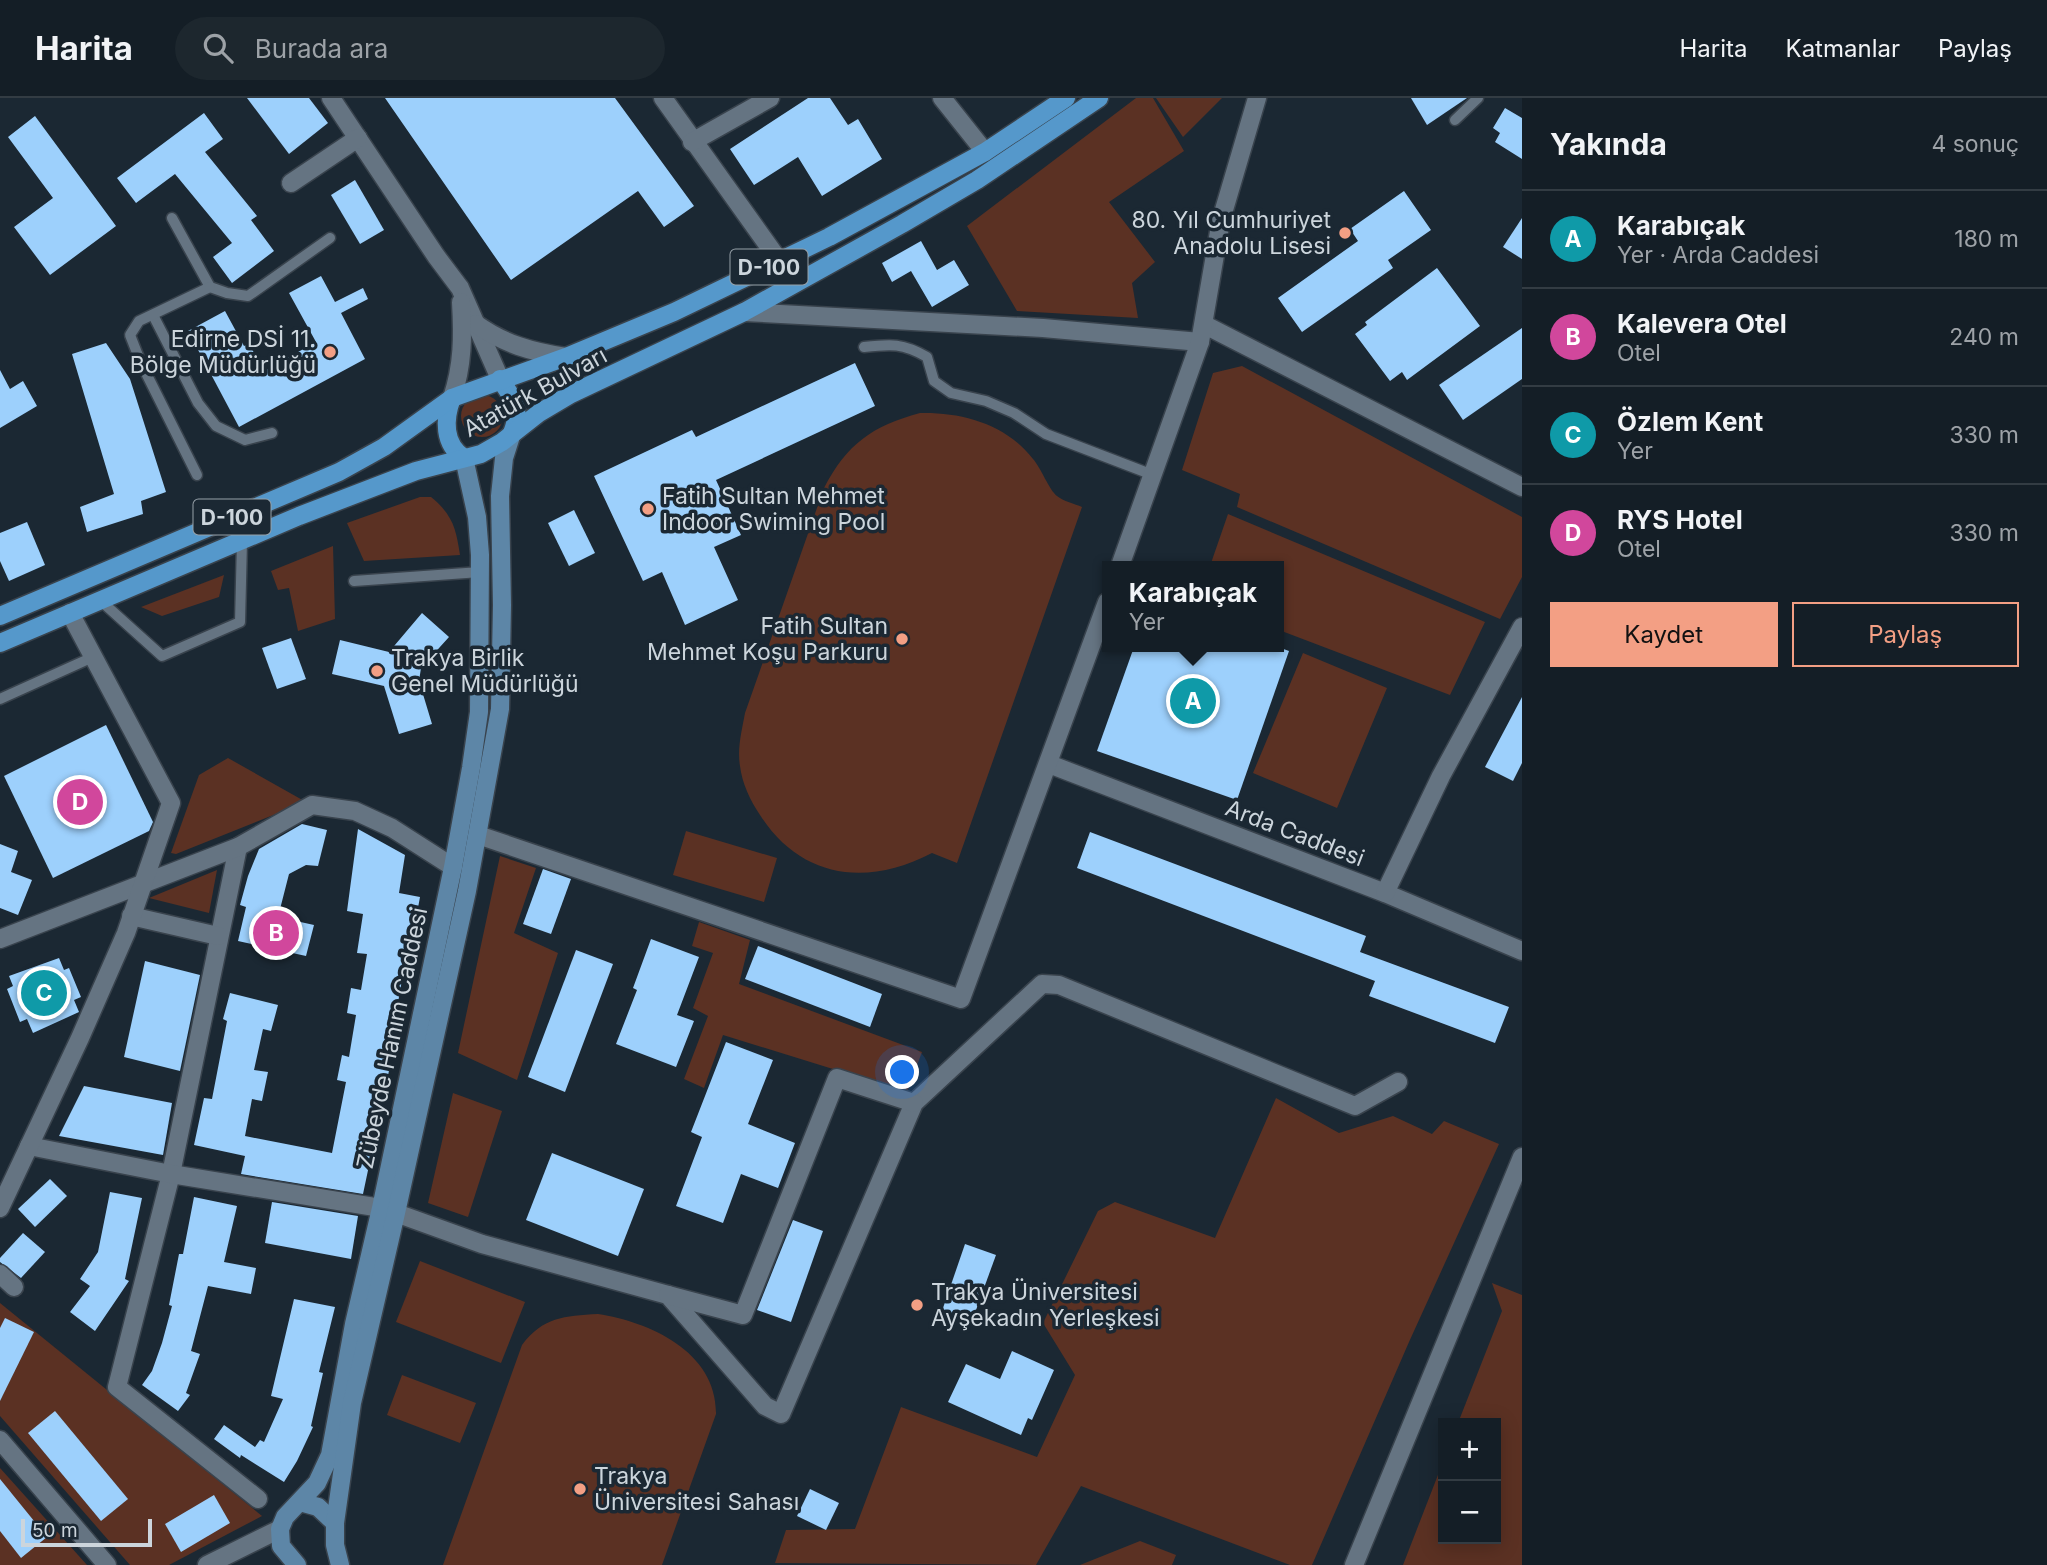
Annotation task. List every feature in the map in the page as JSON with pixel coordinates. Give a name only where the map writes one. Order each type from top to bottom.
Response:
[{"type":"main road","name":"Atatürk Bulvarı","points":[[0,616],[339,472],[384,447],[452,398],[566,357],[674,312],[780,262],[985,152],[1066,98]]},
{"type":"main road","name":"Atatürk Bulvarı","points":[[0,643],[416,471],[492,449],[539,413],[571,394],[744,312],[977,180],[1099,98]]},
{"type":"main road","points":[[500,379],[518,412],[512,433]]},
{"type":"main road","points":[[452,398],[445,425],[451,443],[464,458]]},
{"type":"main road","name":"Zübeyde Hanım Caddesi","points":[[280,1529],[285,1517],[317,1483],[330,1455],[354,1324],[389,1211],[478,835],[500,709],[500,496],[505,458],[512,433]]},
{"type":"main road","name":"Zübeyde Hanım Caddesi","points":[[340,1565],[335,1545],[335,1523],[352,1403],[453,867],[479,712],[480,572],[477,517],[464,458]]},
{"type":"main road","points":[[300,1502],[318,1507],[335,1523]]},
{"type":"main road","points":[[280,1529],[281,1546],[297,1565]]},
{"type":"street","points":[[331,98],[460,288],[500,379]]},
{"type":"street","points":[[663,98],[780,262]]},
{"type":"street","points":[[692,142],[770,98]]},
{"type":"street","points":[[942,98],[985,152]]},
{"type":"street","points":[[1122,561],[1202,333],[1221,220],[1257,98]]},
{"type":"street","points":[[291,183],[358,138]]},
{"type":"street","points":[[452,398],[460,375],[463,352],[460,288]]},
{"type":"street","points":[[744,312],[1043,328],[1202,333],[1522,487]]},
{"type":"street","points":[[476,324],[513,346],[566,357]]},
{"type":"street","points":[[0,1208],[80,1038],[144,884],[171,803],[70,613]]},
{"type":"street","points":[[478,835],[961,999],[1102,616]]},
{"type":"street","points":[[1385,894],[1441,776],[1522,627]]},
{"type":"street","name":"Arda Caddesi","points":[[1049,764],[1385,894],[1522,951]]},
{"type":"street","points":[[0,939],[238,847],[312,805],[355,811],[392,828],[453,867]]},
{"type":"street","points":[[238,847],[171,1174],[117,1387],[258,1499]]},
{"type":"street","points":[[131,916],[218,936]]},
{"type":"street","points":[[668,1295],[765,1406],[781,1414],[914,1102],[1042,984],[1059,985],[1355,1106],[1398,1082]]},
{"type":"street","points":[[29,1146],[171,1174],[389,1211],[482,1244],[743,1315],[837,1079],[914,1102]]},
{"type":"street","points":[[1354,1565],[1522,1157]]},
{"type":"street","points":[[0,1274],[14,1287]]},
{"type":"street","points":[[0,1440],[107,1565]]},
{"type":"street","name":"Zübeyde Hanım Caddesi","points":[[207,1565],[280,1529]]},
{"type":"lane","points":[[1455,120],[1478,98]]},
{"type":"lane","points":[[172,218],[211,287],[248,296],[330,238]]},
{"type":"lane","points":[[197,475],[141,363],[130,335],[139,321],[211,287]]},
{"type":"lane","points":[[153,315],[198,403],[216,426],[245,440],[272,433]]},
{"type":"lane","points":[[864,347],[890,344],[909,346],[927,357],[934,381],[951,393],[986,401],[1014,413],[1046,434],[1153,475]]},
{"type":"lane","points":[[101,601],[162,656],[240,622],[242,541]]},
{"type":"lane","points":[[354,581],[480,572]]},
{"type":"lane","points":[[0,699],[93,657]]},
{"type":"shaded area","points":[[1136,98],[1153,98],[1184,151],[1109,202],[1155,262],[1132,283],[1138,318],[1017,311],[967,226]]},
{"type":"shaded area","points":[[1156,98],[1222,98],[1183,137]]},
{"type":"shaded area","points":[[1242,366],[1522,517],[1522,577],[1500,619],[1237,507],[1240,494],[1182,470],[1213,373]]},
{"type":"shaded area","points":[[482,395],[497,401],[503,416],[497,431],[482,437],[467,431],[461,416],[467,401]]},
{"type":"shaded area","name":"Fatih Sultan Mehmet Koşu Parkuru","points":[[920,413],[952,415],[982,422],[1010,437],[1033,459],[1057,496],[1082,507],[957,863],[932,853],[908,864],[883,870],[860,873],[837,871],[815,864],[795,853],[776,836],[760,815],[747,791],[741,772],[741,732],[745,713],[824,488],[842,460],[863,439],[888,424]]},
{"type":"shaded area","points":[[420,497],[431,497],[449,516],[460,555],[364,561],[347,523]]},
{"type":"shaded area","points":[[1228,514],[1485,622],[1450,695],[1284,632],[1284,561],[1212,561]]},
{"type":"shaded area","points":[[333,546],[335,619],[298,631],[289,588],[278,590],[271,571]]},
{"type":"shaded area","points":[[224,575],[219,597],[162,616],[141,607]]},
{"type":"shaded area","points":[[1303,653],[1387,688],[1337,808],[1253,773]]},
{"type":"shaded area","points":[[228,758],[306,802],[176,854],[171,853],[199,775]]},
{"type":"shaded area","points":[[686,831],[777,858],[764,902],[673,875]]},
{"type":"shaded area","points":[[500,856],[536,868],[514,933],[558,953],[517,1080],[458,1053]]},
{"type":"shaded area","points":[[217,870],[209,913],[149,898]]},
{"type":"shaded area","points":[[699,922],[750,940],[739,984],[922,1052],[907,1092],[723,1035],[704,1088],[684,1079],[708,1016],[693,1008],[713,953],[692,946]]},
{"type":"shaded area","points":[[453,1093],[502,1111],[468,1217],[428,1203]]},
{"type":"shaded area","points":[[1276,1098],[1339,1133],[1393,1116],[1432,1134],[1444,1121],[1499,1144],[1312,1565],[1290,1565],[1081,1486],[1036,1565],[775,1563],[786,1530],[855,1529],[901,1407],[1037,1457],[1075,1375],[1043,1323],[1098,1211],[1115,1202],[1215,1238]]},
{"type":"shaded area","points":[[420,1261],[525,1302],[501,1363],[396,1322]]},
{"type":"shaded area","points":[[1492,1283],[1522,1295],[1522,1565],[1403,1565],[1438,1475],[1438,1544],[1501,1544],[1501,1418],[1460,1418],[1502,1311]]},
{"type":"shaded area","points":[[0,1303],[262,1516],[169,1565],[130,1565],[0,1416]]},
{"type":"shaded area","name":"Trakya Üniversitesi Sahası","points":[[598,1314],[639,1324],[677,1344],[693,1357],[705,1373],[713,1392],[716,1414],[662,1565],[443,1565],[522,1345],[546,1323]]},
{"type":"shaded area","points":[[402,1375],[476,1403],[460,1443],[387,1415]]},
{"type":"shaded area","points":[[0,1468],[87,1565],[0,1565]]},
{"type":"shaded area","points":[[1140,1541],[1176,1555],[1172,1565],[1080,1565]]},
{"type":"building","points":[[247,98],[309,98],[328,123],[289,154]]},
{"type":"building","points":[[385,98],[615,98],[694,206],[664,227],[638,191],[511,280]]},
{"type":"building","points":[[808,98],[830,98],[848,125],[858,119],[882,159],[822,196],[798,157],[754,185],[730,149]]},
{"type":"building","points":[[1411,98],[1467,98],[1427,125]]},
{"type":"building","points":[[1505,108],[1522,118],[1522,159],[1495,142],[1500,133],[1493,128]]},
{"type":"building","points":[[204,113],[223,139],[205,152],[257,216],[251,220],[274,251],[232,283],[213,257],[232,243],[175,174],[136,203],[117,178]]},
{"type":"building","points":[[35,116],[116,226],[50,275],[14,227],[53,198],[8,137]]},
{"type":"building","points":[[355,180],[384,230],[360,244],[331,195]]},
{"type":"building","points":[[1404,191],[1431,230],[1388,260],[1393,268],[1302,332],[1278,298],[1358,241],[1350,229]]},
{"type":"building","points":[[1522,218],[1522,259],[1503,247]]},
{"type":"building","points":[[921,241],[937,270],[954,260],[969,285],[932,307],[911,271],[892,282],[882,263]]},
{"type":"building","points":[[1437,268],[1480,326],[1407,380],[1402,372],[1390,381],[1355,334],[1367,325],[1365,322]]},
{"type":"building","name":"Edirne DSİ 11. Bölge Müdürlüğü","points":[[321,276],[335,302],[363,288],[368,299],[341,313],[365,359],[239,427],[188,331],[225,311],[244,346],[249,344],[264,371],[316,342],[289,293]]},
{"type":"building","points":[[1522,328],[1522,379],[1463,420],[1439,385]]},
{"type":"building","points":[[106,343],[130,379],[166,492],[141,501],[143,514],[87,532],[80,507],[114,494],[72,354]]},
{"type":"building","points":[[855,363],[875,406],[716,480],[741,535],[714,547],[738,600],[685,625],[662,572],[643,581],[594,476],[692,430],[696,437]]},
{"type":"building","points":[[0,370],[10,389],[23,381],[37,406],[0,428]]},
{"type":"building","points":[[574,510],[595,553],[569,566],[548,523]]},
{"type":"building","points":[[27,522],[45,565],[9,581],[0,561],[0,533]]},
{"type":"building","name":"Trakya Birlik Genel Müdürlüğü","points":[[422,613],[449,637],[421,668],[419,681],[432,724],[399,734],[384,686],[332,674],[340,640],[389,652]]},
{"type":"building","points":[[291,638],[306,679],[277,689],[262,648]]},
{"type":"building","points":[[1289,651],[1237,800],[1097,751],[1132,652]]},
{"type":"building","points":[[1522,697],[1522,763],[1513,781],[1485,767]]},
{"type":"building","points":[[106,725],[153,822],[149,831],[53,878],[4,776]]},
{"type":"building","points":[[302,824],[327,830],[318,866],[306,865],[289,874],[278,917],[314,925],[306,956],[238,941],[246,907],[240,905],[259,849]]},
{"type":"building","points":[[358,829],[405,855],[399,893],[420,897],[415,924],[412,923],[387,1065],[390,1066],[363,1194],[241,1174],[245,1156],[194,1145],[204,1098],[212,1099],[227,1021],[223,1019],[230,993],[278,1005],[271,1031],[263,1029],[254,1070],[268,1072],[262,1101],[252,1099],[245,1136],[332,1153],[346,1082],[337,1080],[342,1055],[349,1057],[356,1015],[347,1013],[351,988],[361,990],[367,954],[357,953],[363,914],[347,911]]},
{"type":"building","points":[[1090,832],[1366,936],[1360,952],[1509,1007],[1495,1043],[1369,996],[1375,981],[1077,868]]},
{"type":"building","points":[[0,844],[18,851],[11,872],[32,880],[18,915],[0,908]]},
{"type":"building","points":[[543,869],[571,879],[551,934],[523,924]]},
{"type":"building","points":[[651,939],[699,957],[677,1015],[694,1021],[676,1067],[616,1044],[637,990],[633,988]]},
{"type":"building","points":[[758,946],[882,994],[870,1027],[745,979]]},
{"type":"building","points":[[576,950],[613,964],[565,1092],[528,1077]]},
{"type":"building","points":[[59,958],[64,970],[69,968],[81,997],[74,1000],[79,1012],[33,1033],[27,1019],[20,1022],[7,989],[13,986],[9,976]]},
{"type":"building","points":[[145,961],[200,975],[180,1071],[124,1057]]},
{"type":"building","points":[[726,1042],[773,1060],[748,1124],[795,1143],[778,1188],[741,1174],[723,1223],[676,1206],[702,1137],[691,1132]]},
{"type":"building","points":[[84,1086],[172,1103],[163,1155],[59,1136]]},
{"type":"building","points":[[552,1153],[644,1189],[618,1256],[526,1220]]},
{"type":"building","points":[[50,1179],[67,1196],[35,1227],[18,1209]]},
{"type":"building","points":[[110,1192],[142,1198],[125,1279],[129,1281],[95,1331],[70,1312],[90,1286],[80,1279],[98,1252]]},
{"type":"building","points":[[194,1197],[237,1206],[224,1262],[256,1268],[251,1294],[208,1286],[191,1351],[200,1354],[186,1393],[190,1395],[178,1411],[142,1385],[152,1371],[162,1343],[172,1306],[169,1305],[179,1254],[183,1254]]},
{"type":"building","points":[[272,1202],[358,1216],[351,1259],[265,1243]]},
{"type":"building","points":[[793,1220],[823,1231],[791,1322],[757,1310]]},
{"type":"building","points":[[23,1233],[45,1252],[21,1278],[0,1262],[0,1258]]},
{"type":"building","points":[[965,1244],[996,1255],[972,1321],[942,1311]]},
{"type":"building","points":[[294,1299],[335,1307],[319,1372],[323,1373],[311,1426],[313,1427],[284,1482],[241,1455],[240,1458],[214,1439],[224,1425],[255,1447],[260,1440],[264,1442],[283,1399],[271,1396]]},
{"type":"building","points":[[5,1318],[34,1332],[0,1401],[0,1328]]},
{"type":"building","points":[[1012,1351],[1054,1370],[1032,1420],[1028,1418],[1021,1435],[948,1402],[966,1364],[1000,1379]]},
{"type":"building","points":[[55,1411],[128,1499],[101,1521],[28,1433]]},
{"type":"building","points":[[0,1479],[47,1537],[21,1558],[0,1531]]},
{"type":"building","points":[[810,1489],[839,1503],[826,1530],[797,1516]]},
{"type":"building","points":[[214,1495],[230,1523],[181,1552],[165,1524]]},
{"type":"place","name":"80. Yıl Cumhuriyet Anadolu Lisesi","points":[[1345,233]]},
{"type":"place","name":"Edirne DSİ 11. Bölge Müdürlüğü","points":[[330,352]]},
{"type":"place","name":"Fatih Sultan Mehmet Indoor Swiming Pool","points":[[648,509]]},
{"type":"place","name":"Fatih Sultan Mehmet Koşu Parkuru","points":[[902,639]]},
{"type":"place","name":"Trakya Birlik Genel Müdürlüğü","points":[[377,671]]},
{"type":"place","name":"Karabıçak","points":[[1193,701]]},
{"type":"place","name":"RYS Hotel","points":[[80,802]]},
{"type":"place","name":"Kalevera Otel","points":[[276,933]]},
{"type":"place","name":"Özlem Kent","points":[[44,993]]},
{"type":"place","name":"Trakya Üniversitesi Ayşekadın Yerleşkesi","points":[[917,1305]]},
{"type":"place","name":"Trakya Üniversitesi Sahası","points":[[580,1489]]}]
